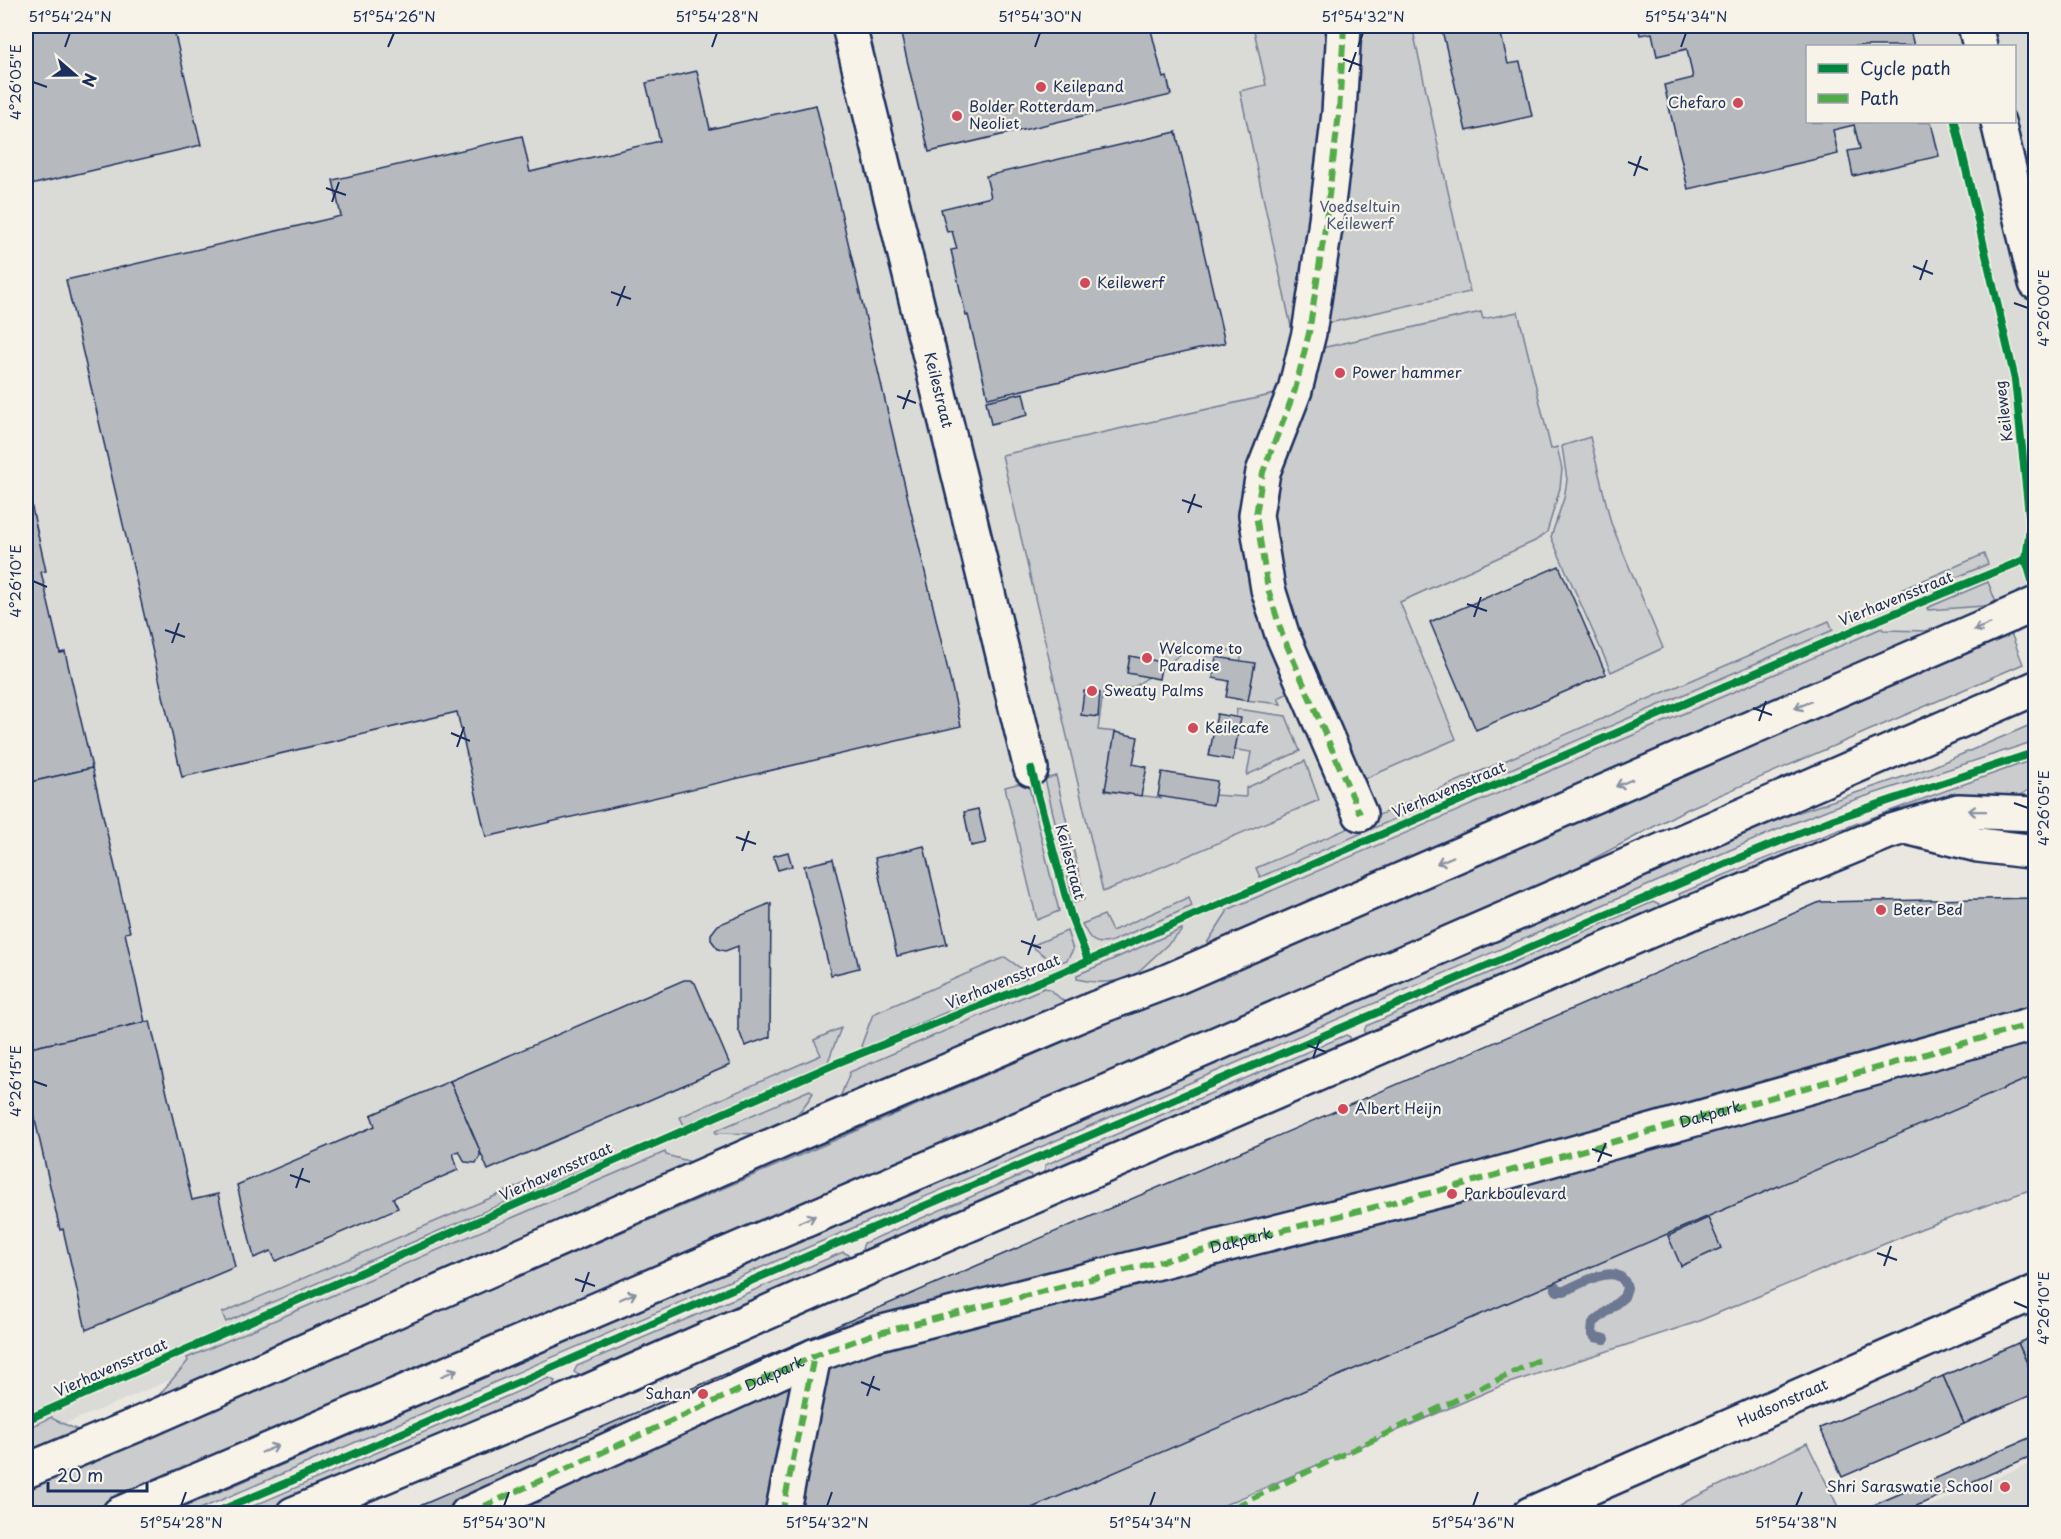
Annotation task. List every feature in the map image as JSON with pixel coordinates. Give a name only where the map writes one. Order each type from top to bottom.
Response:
[{"type":"street","name":"Keilestraat","points":[[849,26],[1030,769]]},
{"type":"street","points":[[1344,26],[1339,113],[1309,333],[1295,390],[1263,472],[1256,515],[1268,589],[1282,634],[1302,686],[1360,814]]},
{"type":"street","points":[[1975,26],[1980,45]]},
{"type":"street","points":[[1998,123],[2036,283]]},
{"type":"street","points":[[26,1471],[141,1423],[798,1134],[1096,1008],[1168,981],[2036,604]]},
{"type":"street","points":[[119,1514],[1117,1087],[2036,688]]},
{"type":"street","points":[[293,1514],[573,1398],[861,1271],[1663,925],[1888,832],[1958,811],[2036,814]]},
{"type":"street","points":[[1906,827],[1978,845],[2036,852]]},
{"type":"street","name":"Dakpark","points":[[467,1514],[814,1356],[871,1335],[1453,1187],[2036,1023]]},
{"type":"street","name":"Hudsonstraat","points":[[1530,1514],[2036,1292]]},
{"type":"street","points":[[782,1514],[814,1356]]},
{"type":"shaded area","points":[[26,26],[2035,26],[2035,594],[26,1439]]},
{"type":"shaded area","name":"Shri Saraswatie School","points":[[2035,1461],[2035,1513],[1913,1513]]},
{"type":"green space","name":"Voedseltuin Keilewerf","points":[[1253,26],[1412,26],[1470,292],[1292,331],[1240,91],[1266,85]]},
{"type":"green space","points":[[1481,312],[1483,319],[1518,312],[1551,449],[1557,447],[1562,469],[1560,488],[1547,532],[1535,541],[1400,602],[1456,739],[1362,780],[1311,682],[1265,516],[1313,350]]},
{"type":"green space","points":[[1284,392],[1261,452],[1295,690],[1278,698],[1281,704],[1236,699],[1241,656],[1224,648],[1191,647],[1134,687],[1103,693],[1098,730],[1116,732],[1106,791],[1161,798],[1161,792],[1246,797],[1246,788],[1305,761],[1319,800],[1103,892],[1002,455]]},
{"type":"green space","points":[[1590,437],[1611,523],[1663,648],[1611,672],[1551,537],[1564,498],[1567,480],[1562,446]]},
{"type":"green space","points":[[1984,554],[1988,564],[1905,599],[1901,590]]},
{"type":"green space","points":[[1988,582],[1997,605],[1928,610],[1927,608]]},
{"type":"green space","points":[[1829,621],[1833,630],[1260,877],[1256,868]]},
{"type":"green space","points":[[1882,628],[1883,630],[1929,631],[1930,633],[1209,945],[1207,943],[1227,910]]},
{"type":"green space","points":[[2011,633],[2023,664],[1683,811],[1541,887],[86,1513],[26,1513],[26,1489]]},
{"type":"green space","points":[[1237,709],[1286,716],[1300,751],[1247,775],[1251,752],[1232,749]]},
{"type":"green space","points":[[2035,723],[2035,741],[1839,805],[1786,826],[191,1513],[168,1514],[1782,818],[1932,767]]},
{"type":"green space","points":[[2035,759],[2035,786],[2011,801],[1681,900],[1679,894],[1767,858]]},
{"type":"green space","points":[[1056,776],[1085,899],[1074,903],[1045,779]]},
{"type":"green space","points":[[1028,783],[1059,911],[1037,920],[1005,787]]},
{"type":"green space","points":[[1189,897],[1192,906],[1110,942],[1099,943],[1092,940],[1082,924],[1104,915],[1112,931]]},
{"type":"green space","points":[[1653,902],[1659,905],[1658,910],[1366,1035],[1364,1032],[1366,1026]]},
{"type":"green space","points":[[1182,929],[1139,971],[1140,974],[1109,982],[1077,979],[1077,975]]},
{"type":"green space","points":[[1067,931],[1073,950],[1067,960],[1056,964],[1031,946]]},
{"type":"green space","points":[[1005,957],[1027,973],[1027,977],[864,1048],[861,1046],[873,1014]]},
{"type":"green space","points":[[1044,988],[1049,989],[1067,1004],[839,1100],[850,1072]]},
{"type":"green space","points":[[841,1028],[827,1064],[684,1125],[680,1117],[821,1055],[814,1040]]},
{"type":"green space","points":[[1346,1035],[1350,1037],[1350,1043],[1047,1173],[1045,1170],[1045,1165]]},
{"type":"green space","points":[[2035,1037],[2035,1188],[1923,1228],[1694,1323],[1503,1385],[1206,1513],[486,1514]]},
{"type":"green space","points":[[810,1090],[813,1093],[793,1119],[772,1131],[747,1134],[716,1133],[715,1131]]},
{"type":"green space","points":[[612,1146],[616,1155],[226,1322],[222,1313]]},
{"type":"green space","points":[[665,1152],[666,1155],[695,1163],[160,1397],[159,1395],[188,1361],[187,1358]]},
{"type":"green space","points":[[1026,1173],[1031,1175],[1031,1181],[865,1251],[862,1249],[864,1243]]},
{"type":"green space","points":[[843,1252],[849,1255],[847,1261],[580,1376],[574,1372],[577,1366]]},
{"type":"green space","points":[[549,1378],[555,1381],[552,1388],[261,1513],[235,1514]]},
{"type":"green space","points":[[52,1417],[80,1431],[26,1454],[26,1429]]},
{"type":"green space","points":[[1807,1443],[1841,1513],[1666,1513],[1689,1500]]},
{"type":"building","points":[[50,26],[173,26],[201,145],[26,186],[26,31]]},
{"type":"building","name":"Keilepand","points":[[899,26],[1150,26],[1163,78],[1167,77],[1171,95],[929,152]]},
{"type":"building","points":[[1441,26],[1499,26],[1508,64],[1520,62],[1532,116],[1466,131]]},
{"type":"building","name":"Chefaro","points":[[1638,26],[1909,26],[1914,45],[1806,45],[1806,123],[1931,123],[1939,156],[1853,176],[1848,151],[1860,149],[1854,125],[1833,130],[1838,154],[1688,189],[1664,85],[1693,78],[1687,49],[1657,56],[1652,33],[1640,35]]},
{"type":"building","points":[[697,71],[710,129],[816,105],[961,726],[486,837],[457,712],[182,777],[66,280],[341,216],[333,180],[522,136],[530,172],[660,141],[646,83]]},
{"type":"building","name":"Keilewerf","points":[[1176,132],[1225,343],[988,398],[951,250],[957,249],[952,231],[947,232],[941,209],[991,197],[986,176]]},
{"type":"building","points":[[1023,393],[1028,415],[991,424],[986,401]]},
{"type":"building","points":[[26,481],[46,571],[41,572],[60,653],[65,652],[92,768],[26,783]]},
{"type":"building","points":[[1559,566],[1606,674],[1476,730],[1430,622]]},
{"type":"building","points":[[1130,656],[1162,662],[1159,679],[1127,673]]},
{"type":"building","points":[[1216,657],[1255,663],[1248,701],[1226,697],[1229,681],[1213,678]]},
{"type":"building","points":[[1084,691],[1100,693],[1098,717],[1081,715]]},
{"type":"building","points":[[1217,714],[1241,718],[1233,760],[1209,756]]},
{"type":"building","points":[[1115,732],[1138,737],[1133,764],[1147,767],[1141,796],[1105,790]]},
{"type":"building","points":[[92,768],[130,932],[125,933],[145,1022],[26,1049],[26,783]]},
{"type":"building","points":[[1162,772],[1217,781],[1213,805],[1158,796]]},
{"type":"building","points":[[978,809],[986,843],[971,846],[964,812]]},
{"type":"building","points":[[924,846],[947,944],[897,956],[875,858]]},
{"type":"building","points":[[788,852],[792,866],[778,870],[773,856]]},
{"type":"building","points":[[833,859],[859,968],[831,975],[804,866]]},
{"type":"building","name":"Parkboulevard","points":[[2036,898],[2036,1075],[1018,1514],[401,1514],[1820,902]]},
{"type":"building","points":[[771,903],[770,1037],[745,1046],[738,1028],[738,946],[725,951],[718,949],[711,940],[711,934],[718,925]]},
{"type":"building","points":[[684,980],[695,983],[730,1065],[488,1170],[450,1081]]},
{"type":"building","points":[[150,1021],[192,1200],[218,1194],[235,1267],[86,1330],[63,1229],[60,1230],[26,1080],[26,1049]]},
{"type":"building","points":[[450,1081],[480,1151],[476,1163],[465,1162],[459,1151],[453,1153],[458,1170],[393,1198],[398,1208],[276,1261],[271,1251],[254,1258],[237,1185],[375,1126],[371,1115]]},
{"type":"building","points":[[1708,1218],[1721,1248],[1681,1266],[1668,1236]]},
{"type":"building","points":[[2036,1335],[2036,1383],[2018,1343]]},
{"type":"building","points":[[2018,1343],[2036,1383],[2036,1393],[1964,1424],[1943,1376]]},
{"type":"building","points":[[1943,1376],[1964,1424],[1842,1477],[1820,1428]]},
{"type":"building","points":[[2036,1435],[2036,1454],[1898,1514],[1861,1514],[1860,1511]]},
{"type":"waterway","points":[[1555,1287],[1557,1291],[1564,1291],[1589,1279],[1608,1274],[1616,1275],[1623,1280],[1627,1288],[1624,1297],[1593,1323],[1592,1333],[1595,1337],[1605,1339]]},
{"type":"marked path","points":[[1344,26],[1339,113],[1309,333],[1295,390],[1263,472],[1256,515],[1268,589],[1282,634],[1360,814]]},
{"type":"marked path","points":[[467,1514],[814,1356],[871,1335],[1453,1187],[2036,1023]]},
{"type":"marked path","points":[[782,1514],[814,1356]]},
{"type":"marked path","points":[[1220,1514],[1539,1360]]},
{"type":"cycle path","name":"Keileweg","points":[[1955,123],[2015,380],[2030,525],[2026,560],[2036,594]]},
{"type":"cycle path","name":"Vierhavensstraat","points":[[26,1420],[837,1063],[1051,977],[1878,620],[2036,555]]},
{"type":"cycle path","points":[[212,1514],[847,1239],[1744,856],[1834,819],[2036,752]]},
{"type":"cycle path","points":[[1031,769],[1071,916],[1088,960]]},
{"type":"place","name":"Keilepand","points":[[1041,87]]},
{"type":"place","name":"Chefaro","points":[[1738,103]]},
{"type":"place","name":"Bolder Rotterdam Neoliet","points":[[957,116]]},
{"type":"place","name":"Keilewerf","points":[[1085,283]]},
{"type":"place","name":"Power hammer","points":[[1340,373]]},
{"type":"place","name":"Welcome to Paradise","points":[[1147,658]]},
{"type":"place","name":"Sweaty Palms","points":[[1092,691]]},
{"type":"place","name":"Keilecafe","points":[[1193,728]]},
{"type":"place","name":"Beter Bed","points":[[1881,910]]},
{"type":"place","name":"Albert Heijn","points":[[1343,1109]]},
{"type":"place","name":"Parkboulevard","points":[[1452,1194]]},
{"type":"place","name":"Sahan","points":[[703,1394]]},
{"type":"place","name":"Shri Saraswatie School","points":[[2005,1487]]}]
